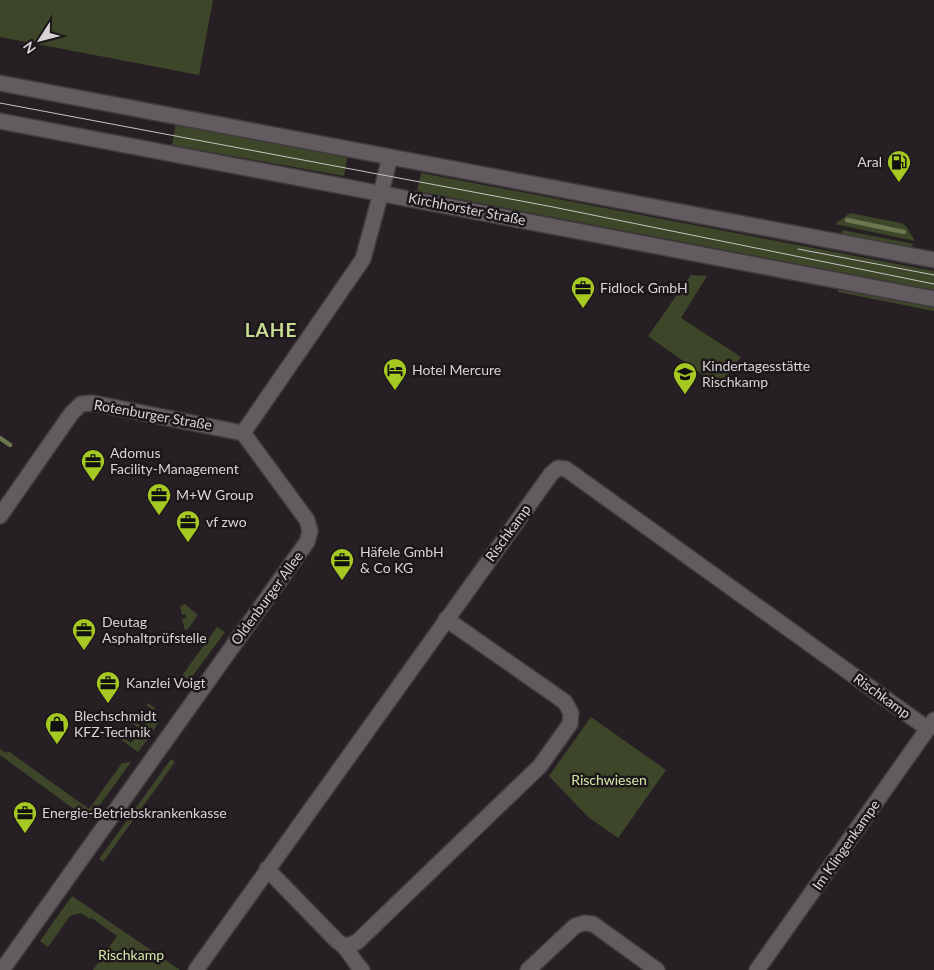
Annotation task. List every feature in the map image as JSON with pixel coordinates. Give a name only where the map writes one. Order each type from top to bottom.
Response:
[{"type":"street","points":[[0,82],[934,260]]},
{"type":"street","name":"Kirchhorster Straße","points":[[0,121],[934,299]]},
{"type":"street","points":[[242,433],[363,259],[390,157]]},
{"type":"street","name":"Rotenburger Straße","points":[[0,516],[81,404],[93,403],[242,433]]},
{"type":"street","name":"Oldenburger Allee","points":[[2,970],[307,542],[310,531],[307,520],[242,433]]},
{"type":"street","name":"Rischkamp","points":[[196,970],[446,619],[551,474],[558,468],[566,469],[931,725]]},
{"type":"street","points":[[346,946],[357,942],[540,766],[570,724],[571,713],[565,702],[446,619]]},
{"type":"street","name":"Im Klingenkampe","points":[[757,970],[931,725]]},
{"type":"street","points":[[267,869],[337,941],[346,946],[353,961],[362,970]]},
{"type":"street","points":[[528,970],[575,926],[584,923],[593,924],[657,970]]},
{"type":"green space","points":[[0,0],[213,0],[199,75],[0,37]]},
{"type":"green space","points":[[176,123],[348,154],[344,176],[172,145]]},
{"type":"green space","points":[[421,173],[934,271],[934,290],[417,191]]},
{"type":"green space","points":[[850,213],[901,223],[906,226],[915,241],[835,224]]},
{"type":"green space","points":[[842,230],[913,244],[912,247],[841,235]]},
{"type":"green space","points":[[691,275],[707,276],[681,318],[741,357],[720,387],[648,336]]},
{"type":"green space","points":[[838,287],[934,305],[934,311],[838,292]]},
{"type":"green space","points":[[185,604],[198,615],[188,629],[185,630],[182,619],[186,618],[186,614],[182,615],[180,606]]},
{"type":"green space","points":[[217,627],[225,632],[183,689],[176,684]]},
{"type":"green space","points":[[148,703],[156,709],[158,723],[150,736],[133,724],[134,722],[143,727],[154,711],[146,705]]},
{"type":"green space","name":"Rischwiesen","points":[[591,717],[666,770],[618,838],[588,817],[549,776]]},
{"type":"green space","points":[[104,724],[131,743],[137,735],[129,729],[130,727],[148,739],[138,752],[103,726]]},
{"type":"green space","points":[[0,749],[6,753],[8,751],[89,809],[122,763],[131,762],[89,820],[0,755]]},
{"type":"green space","points":[[171,759],[175,762],[103,862],[99,859]]},
{"type":"green space","points":[[72,896],[180,970],[93,970],[117,936],[92,918],[90,919],[81,913],[70,916],[48,947],[40,941]]},
{"type":"waterway","points":[[847,220],[904,232]]},
{"type":"waterway","points":[[0,438],[10,445]]},
{"type":"tram line","points":[[0,103],[553,207],[934,284]]},
{"type":"tram line","points":[[798,249],[934,275]]},
{"type":"place","name":"Aral","points":[[899,183]]},
{"type":"place","name":"Fidlock GmbH","points":[[583,309]]},
{"type":"place","name":"Hotel Mercure","points":[[395,391]]},
{"type":"place","name":"Kindertagesstätte Rischkamp","points":[[685,395]]},
{"type":"place","name":"Adomus Facility-Management","points":[[93,482]]},
{"type":"place","name":"M+W Group","points":[[159,516]]},
{"type":"place","name":"vf zwo","points":[[188,543]]},
{"type":"place","name":"Häfele GmbH & Co KG","points":[[342,581]]},
{"type":"place","name":"Deutag Asphaltprüfstelle","points":[[84,651]]},
{"type":"place","name":"Kanzlei Voigt","points":[[108,704]]},
{"type":"place","name":"Blechschmidt KFZ-Technik","points":[[57,745]]},
{"type":"place","name":"Energie-Betriebskrankenkasse","points":[[25,834]]},
{"type":"district","name":"LAHE","points":[[271,330]]}]
